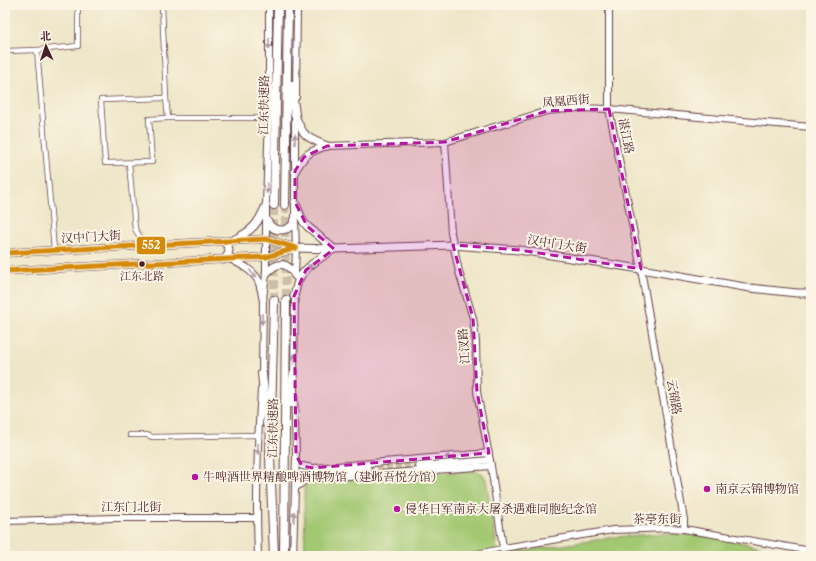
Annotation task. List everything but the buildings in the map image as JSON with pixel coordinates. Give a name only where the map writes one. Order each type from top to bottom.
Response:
[{"type":"highway","name":"江东快速路","points":[[270,205],[277,62],[271,5]]},
{"type":"highway","name":"江东快速路","points":[[285,205],[288,5]]},
{"type":"highway","points":[[269,118],[277,62]]},
{"type":"highway","points":[[287,62],[295,114]]},
{"type":"highway","name":"江东快速路","points":[[274,300],[270,457],[274,556]]},
{"type":"highway","name":"江东快速路","points":[[284,556],[286,300]]},
{"type":"highway","points":[[262,373],[270,457]]},
{"type":"highway","points":[[285,432],[294,374]]},
{"type":"main road","points":[[295,114],[299,125],[307,137],[327,146]]},
{"type":"main road","points":[[295,171],[304,157],[312,151],[327,146]]},
{"type":"main road","points":[[294,296],[299,280],[311,264],[334,249],[307,226],[303,221],[295,202]]},
{"type":"main road","points":[[231,241],[253,228],[270,205]]},
{"type":"main road","points":[[266,219],[276,230],[289,228],[295,219]]},
{"type":"main road","name":"汉中门大街","points":[[5,253],[266,239],[296,248],[334,249],[453,245],[519,250],[750,288],[811,293]]},
{"type":"main road","points":[[222,241],[229,247],[229,253],[223,260]]},
{"type":"main road","name":"汉中门大街","points":[[5,271],[266,258],[296,248]]},
{"type":"main road","points":[[231,259],[246,267],[253,273],[258,281],[263,299]]},
{"type":"main road","points":[[266,274],[274,266],[284,265],[290,267],[295,276]]},
{"type":"street","points":[[5,51],[78,46],[78,5]]},
{"type":"street","points":[[162,5],[168,118]]},
{"type":"street","points":[[258,556],[256,518],[258,436],[262,373],[263,299],[266,274],[266,219],[270,205],[269,118],[271,5]]},
{"type":"street","points":[[293,556],[296,455],[294,296],[296,248],[296,5]]},
{"type":"street","name":"湛江路","points":[[609,5],[609,109],[641,269]]},
{"type":"street","points":[[37,50],[54,250]]},
{"type":"street","points":[[166,98],[101,100],[105,163],[152,162],[149,119],[269,118]]},
{"type":"street","name":"凤凰西街","points":[[327,146],[445,142],[547,111],[578,108],[609,109],[811,126]]},
{"type":"street","name":"江汊路","points":[[445,142],[451,233],[459,272],[473,318],[476,341],[477,392],[490,460],[503,548]]},
{"type":"street","points":[[129,163],[134,229],[145,245]]},
{"type":"street","name":"云锦路","points":[[641,269],[684,520],[684,529]]},
{"type":"street","points":[[130,434],[147,435],[152,437],[258,436]]},
{"type":"street","points":[[296,455],[302,466],[317,473],[387,473],[401,472],[418,468]]},
{"type":"street","points":[[302,466],[313,468],[414,460],[490,460]]},
{"type":"street","points":[[414,460],[410,465],[411,468],[490,460]]},
{"type":"street","points":[[399,461],[403,463],[404,467],[401,472]]},
{"type":"street","points":[[387,462],[382,466],[382,471],[387,473]]},
{"type":"street","points":[[307,479],[375,472],[376,466],[372,463]]},
{"type":"street","points":[[295,488],[317,473]]},
{"type":"street","name":"江东门北街","points":[[5,521],[116,518],[256,518]]},
{"type":"street","name":"茶亭东街","points":[[503,548],[613,530],[670,528],[684,529],[811,551]]},
{"type":"street","points":[[462,556],[503,548]]},
{"type":"highlighted area","points":[[609,109],[641,269],[519,250],[453,245],[473,318],[477,392],[489,453],[313,468],[302,466],[296,455],[294,296],[306,270],[334,249],[307,226],[295,202],[295,171],[304,157],[327,146],[445,142],[547,111]]},
{"type":"green space","name":"侵华日军南京大屠杀遇难同胞纪念馆","points":[[474,471],[482,473],[486,479],[498,555],[615,537],[652,534],[679,534],[716,537],[803,556],[305,556],[304,484],[310,481]]},
{"type":"tunnel","points":[[274,205],[274,300]]},
{"type":"tunnel","points":[[285,205],[286,300]]},
{"type":"tunnel","points":[[368,469],[419,466]]},
{"type":"transit line","name":"552","points":[[5,253],[266,239],[296,248]]},
{"type":"transit line","name":"552","points":[[5,271],[266,257],[296,248]]},
{"type":"place","name":"江东北路","points":[[142,264]]},
{"type":"place","name":"牛啤酒世界精酿啤酒博物馆（建邺吾悦分馆）","points":[[195,477]]},
{"type":"place","name":"南京云锦博物馆","points":[[707,489]]},
{"type":"place","name":"侵华日军南京大屠杀遇难同胞纪念馆","points":[[397,509]]}]
